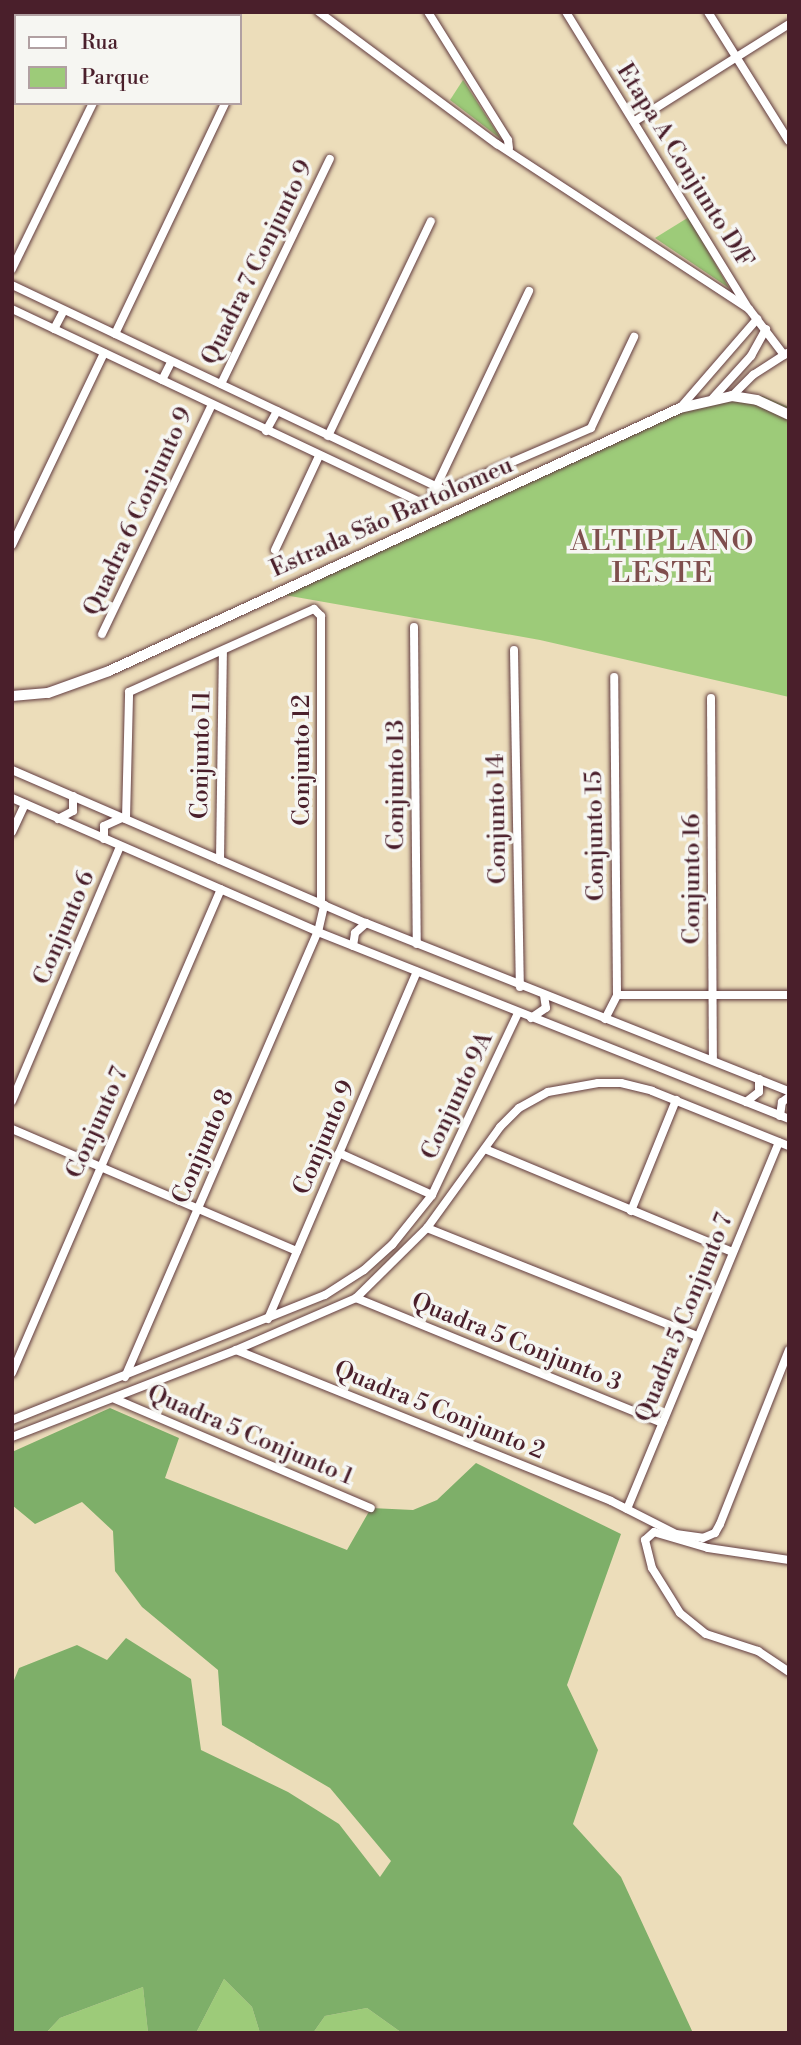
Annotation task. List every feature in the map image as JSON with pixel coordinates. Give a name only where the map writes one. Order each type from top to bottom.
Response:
[{"type":"street","points":[[319,12],[402,76],[749,309]]},
{"type":"street","points":[[428,12],[508,140],[509,148]]},
{"type":"street","name":"Etapa A Conjunto D/F","points":[[566,12],[749,309],[787,354]]},
{"type":"street","points":[[708,12],[789,141]]},
{"type":"street","points":[[635,121],[789,24]]},
{"type":"street","points":[[12,269],[92,105]]},
{"type":"street","points":[[115,334],[224,105]]},
{"type":"street","name":"Quadra 7 Conjunto 9","points":[[221,384],[330,159]]},
{"type":"street","points":[[328,436],[431,221]]},
{"type":"street","points":[[12,285],[436,487],[459,487],[591,428],[634,337]]},
{"type":"street","points":[[12,309],[211,406],[418,502],[429,501],[528,290]]},
{"type":"street","points":[[54,329],[64,310]]},
{"type":"street","points":[[680,408],[722,363],[757,319]]},
{"type":"street","points":[[702,386],[710,398],[751,356],[766,329]]},
{"type":"street","points":[[12,545],[104,353]]},
{"type":"street","points":[[732,396],[787,354]]},
{"type":"street","points":[[162,380],[171,362]]},
{"type":"street","points":[[722,363],[733,374]]},
{"type":"street","name":"Estrada São Bartolomeu","points":[[12,696],[48,693],[109,671],[680,408],[710,398],[732,396],[757,400],[789,415]]},
{"type":"street","name":"Quadra 6 Conjunto 9","points":[[103,634],[211,406]]},
{"type":"street","points":[[266,431],[276,411]]},
{"type":"street","points":[[275,550],[318,456]]},
{"type":"street","name":"Conjunto 12","points":[[223,651],[306,610],[314,609],[321,616],[323,905],[318,932]]},
{"type":"street","name":"Conjunto 13","points":[[414,627],[417,944]]},
{"type":"street","name":"Conjunto 14","points":[[514,650],[520,987]]},
{"type":"street","points":[[124,818],[128,698],[134,690],[223,651]]},
{"type":"street","name":"Conjunto 11","points":[[220,860],[223,651]]},
{"type":"street","name":"Conjunto 15","points":[[614,677],[617,995]]},
{"type":"street","name":"Conjunto 16","points":[[711,698],[713,1059]]},
{"type":"street","points":[[12,770],[520,987],[713,1059],[789,1091]]},
{"type":"street","points":[[58,819],[74,811],[73,796]]},
{"type":"street","points":[[12,798],[318,932],[784,1117],[782,1102],[789,1097]]},
{"type":"street","points":[[12,832],[25,804]]},
{"type":"street","points":[[104,839],[104,826],[124,818]]},
{"type":"street","name":"Conjunto 6","points":[[12,1101],[120,847]]},
{"type":"street","name":"Conjunto 7","points":[[12,1373],[221,889]]},
{"type":"street","points":[[353,946],[355,933],[366,923]]},
{"type":"street","name":"Conjunto 8","points":[[125,1377],[318,932]]},
{"type":"street","name":"Conjunto 9","points":[[268,1319],[417,972]]},
{"type":"street","points":[[531,1018],[546,1008],[544,995]]},
{"type":"street","points":[[605,1019],[617,995],[789,995]]},
{"type":"street","name":"Conjunto 9A","points":[[12,1420],[326,1295],[364,1270],[392,1245],[432,1195],[518,1013]]},
{"type":"street","points":[[746,1102],[760,1091],[759,1079]]},
{"type":"street","points":[[12,1437],[115,1399],[356,1298],[427,1228],[519,1108],[548,1092],[598,1083],[621,1083],[676,1100],[789,1146]]},
{"type":"street","points":[[631,1211],[676,1100]]},
{"type":"street","points":[[12,1129],[297,1251]]},
{"type":"street","name":"Quadra 5 Conjunto 7","points":[[627,1509],[779,1142]]},
{"type":"street","points":[[485,1149],[732,1252]]},
{"type":"street","points":[[339,1153],[432,1195]]},
{"type":"street","points":[[427,1228],[697,1336]]},
{"type":"street","name":"Quadra 5 Conjunto 3","points":[[356,1298],[662,1423]]},
{"type":"street","name":"Quadra 5 Conjunto 2","points":[[236,1350],[692,1537],[710,1536],[720,1524],[789,1350]]},
{"type":"street","name":"Quadra 5 Conjunto 1","points":[[115,1399],[371,1508]]},
{"type":"street","points":[[789,1560],[708,1548],[654,1532],[645,1540],[652,1568],[680,1613],[706,1634],[758,1651],[789,1672]]},
{"type":"green space","points":[[463,80],[501,139],[450,100]]},
{"type":"green space","points":[[689,217],[729,288],[655,238]]},
{"type":"green space","points":[[730,393],[763,396],[789,407],[789,697],[540,640],[273,593],[706,397]]},
{"type":"green space","points":[[110,1408],[179,1438],[165,1478],[347,1550],[371,1508],[413,1510],[437,1500],[476,1463],[621,1534],[567,1685],[598,1750],[573,1824],[621,1877],[693,2033],[402,2033],[367,2008],[325,2016],[313,2033],[260,2033],[252,2007],[224,1979],[196,2033],[148,2033],[143,1987],[60,2018],[46,2033],[12,2033],[12,1685],[19,1668],[77,1645],[107,1660],[126,1638],[191,1679],[201,1750],[288,1792],[339,1824],[380,1877],[391,1861],[330,1788],[222,1725],[218,1670],[142,1607],[115,1571],[113,1531],[82,1502],[35,1524],[12,1505],[12,1452]]},
{"type":"green space","points":[[224,1979],[252,2007],[260,2033],[196,2033]]},
{"type":"green space","points":[[143,1987],[148,2033],[46,2033],[60,2018]]},
{"type":"green space","points":[[367,2008],[402,2033],[313,2033],[325,2016]]},
{"type":"district","name":"ALTIPLANO LESTE","points":[[663,558]]}]
